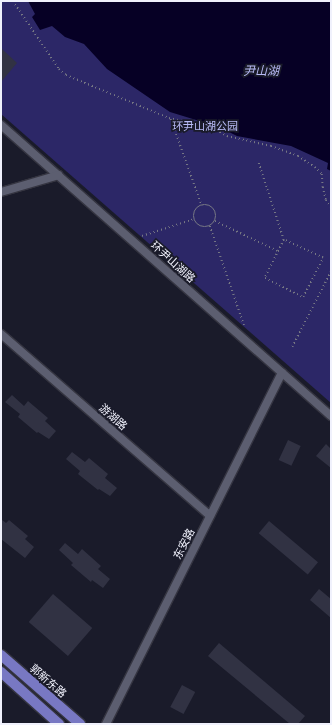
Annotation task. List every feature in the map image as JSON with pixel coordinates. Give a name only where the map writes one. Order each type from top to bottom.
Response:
[{"type":"main road","name":"郭新东路","points":[[1,655],[80,724]]},
{"type":"main road","points":[[1,672],[59,724]]},
{"type":"street","name":"环尹山湖路","points":[[1,125],[331,416]]},
{"type":"street","points":[[1,192],[59,175]]},
{"type":"street","name":"游湖路","points":[[2,337],[210,516]]},
{"type":"street","name":"东安路","points":[[106,724],[282,373]]},
{"type":"path","points":[[13,1],[59,69],[66,75],[171,119],[213,128],[227,136],[271,146],[298,156],[322,174],[326,200],[331,208]]},
{"type":"path","points":[[171,119],[202,206]]},
{"type":"path","points":[[259,163],[284,240],[265,278],[303,297],[322,258],[284,240]]},
{"type":"path","points":[[202,206],[212,208],[216,216],[215,221],[210,226],[204,227],[199,226],[194,219],[196,210],[202,206]]},
{"type":"path","points":[[142,236],[194,219]]},
{"type":"path","points":[[215,221],[278,251]]},
{"type":"path","points":[[210,226],[244,325]]},
{"type":"path","points":[[292,347],[331,271]]},
{"type":"green space","name":"环尹山湖公园","points":[[1,1],[331,1],[331,403],[1,114]]},
{"type":"water","name":"尹山湖","points":[[28,1],[331,1],[331,171],[327,169],[328,163],[291,146],[237,136],[219,127],[170,112],[107,69],[84,44],[65,37],[52,26],[40,30],[32,17],[35,14]]},
{"type":"building","points":[[1,48],[17,63],[1,82]]},
{"type":"building","points":[[12,395],[24,406],[28,401],[48,418],[45,421],[56,431],[49,439],[38,432],[37,433],[18,417],[20,414],[5,402]]},
{"type":"building","points":[[288,440],[301,446],[291,466],[279,460]]},
{"type":"building","points":[[326,444],[331,449],[331,468],[316,456]]},
{"type":"building","points":[[72,452],[85,462],[89,458],[108,474],[105,478],[117,488],[110,496],[99,489],[98,490],[78,474],[80,471],[66,459]]},
{"type":"building","points":[[1,519],[6,523],[9,520],[28,536],[25,539],[34,547],[25,558],[1,539]]},
{"type":"building","points":[[269,521],[318,562],[308,574],[259,533]]},
{"type":"building","points":[[65,543],[78,554],[82,549],[101,566],[98,569],[110,579],[103,588],[92,580],[91,582],[71,565],[73,563],[59,550]]},
{"type":"building","points":[[319,589],[331,599],[331,618],[310,600]]},
{"type":"building","points":[[53,594],[92,628],[68,656],[29,622]]},
{"type":"building","points":[[219,643],[305,716],[298,724],[290,724],[208,656]]},
{"type":"building","points":[[182,685],[195,692],[184,714],[170,707]]}]
